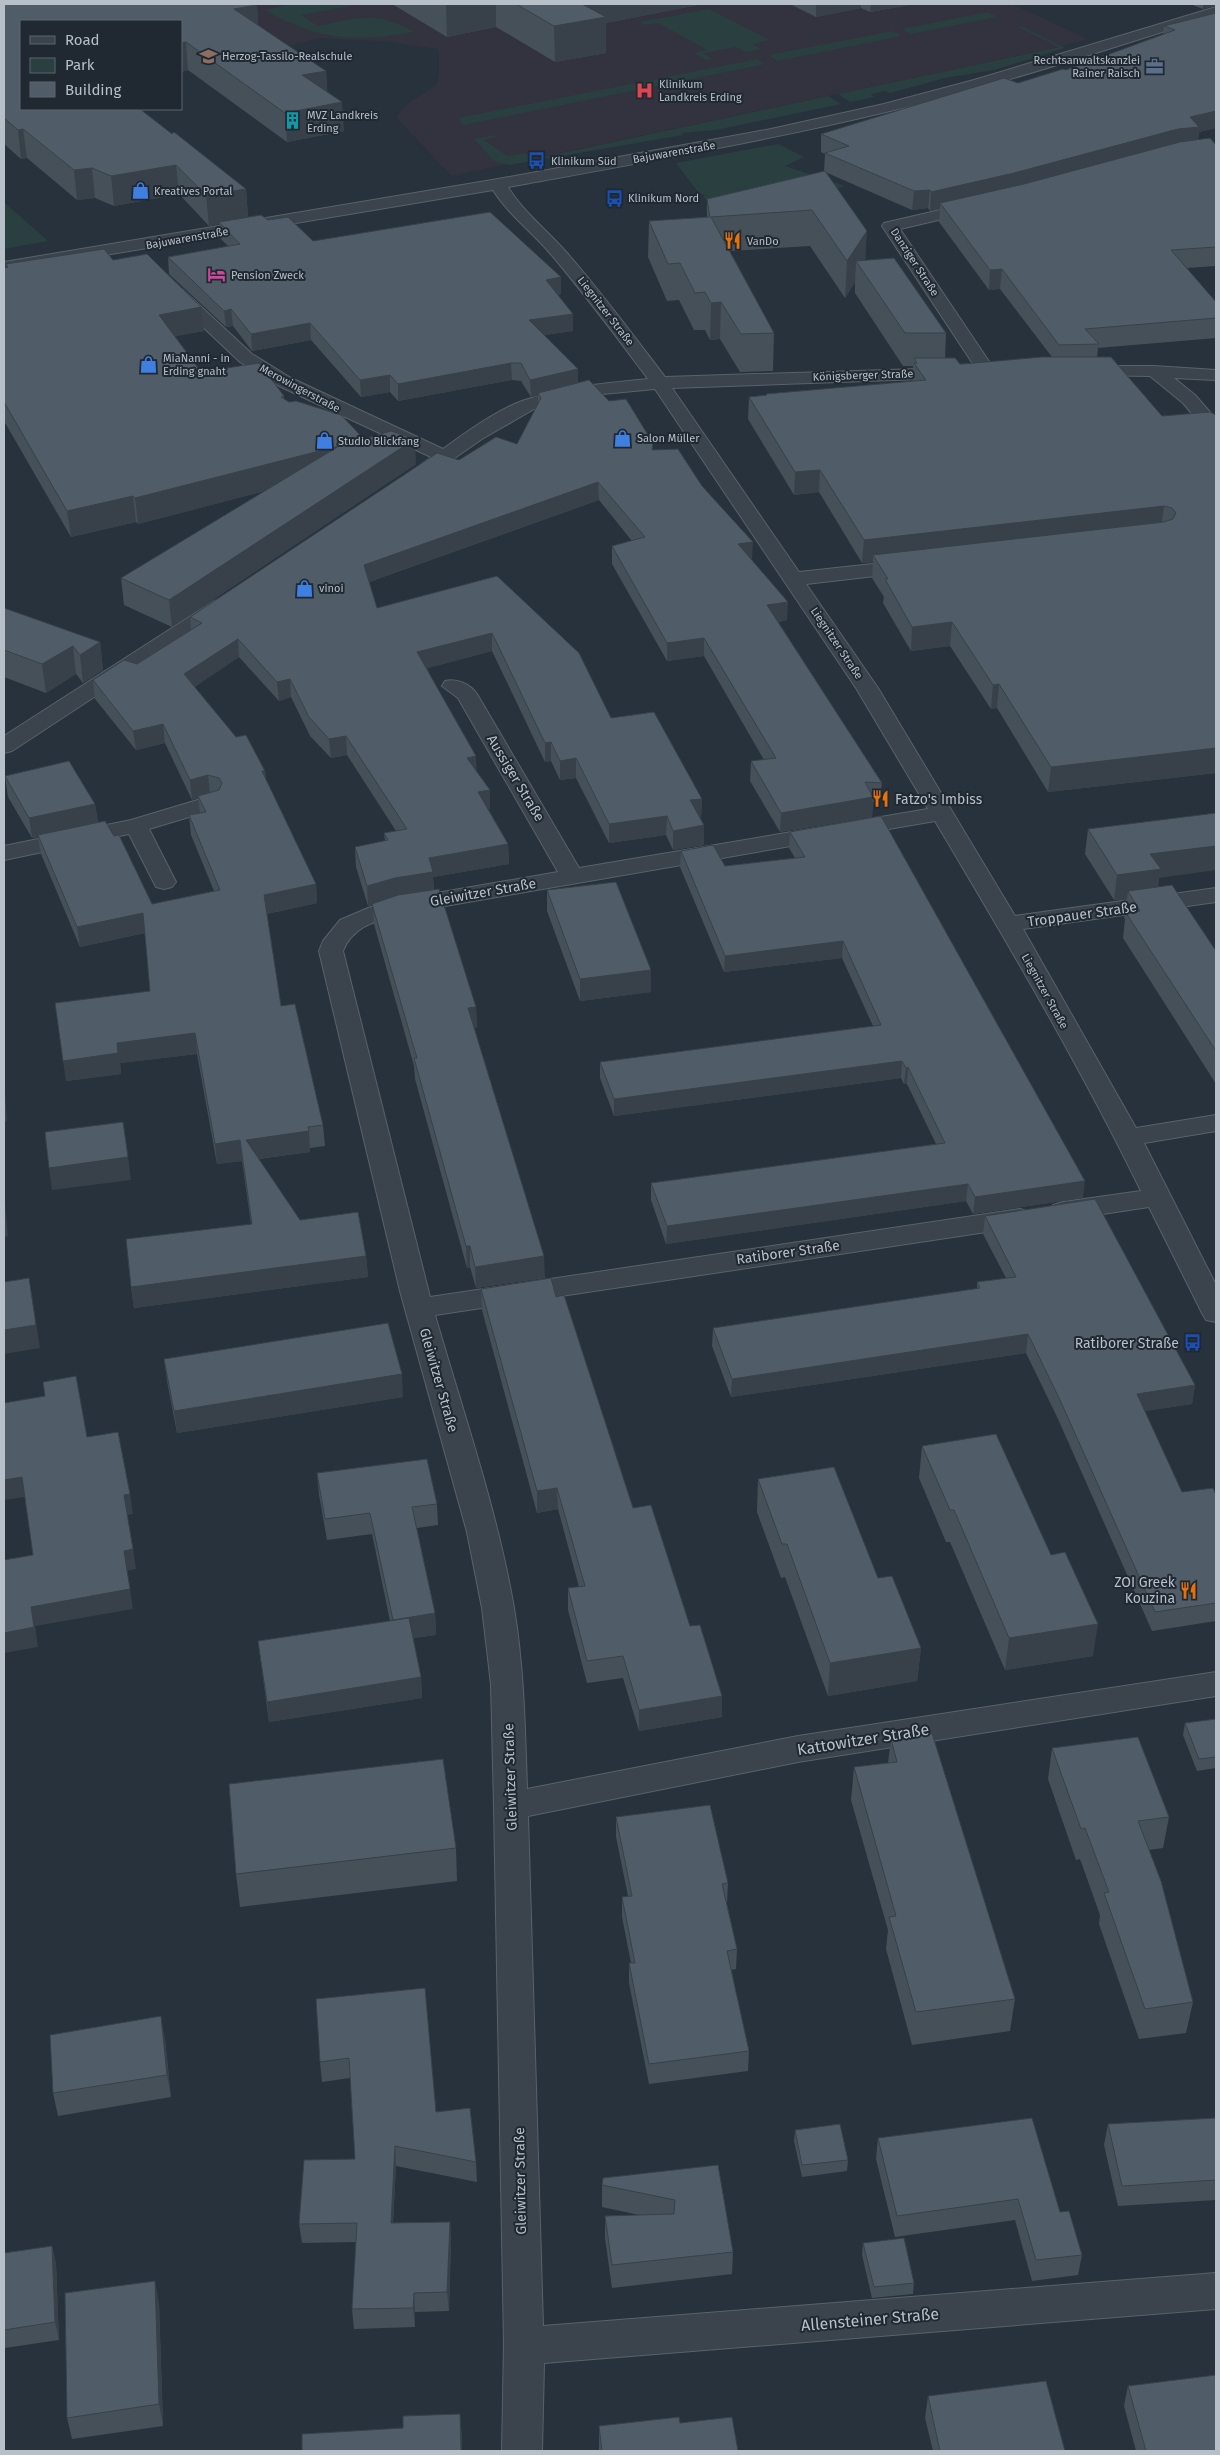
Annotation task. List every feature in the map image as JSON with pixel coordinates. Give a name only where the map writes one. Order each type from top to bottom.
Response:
[{"type":"street","name":"Bajuwarenstraße","points":[[4,267],[137,252],[746,139],[886,108],[990,80],[1216,12]]},
{"type":"street","name":"Liegnitzer Straße","points":[[498,184],[506,199],[549,242],[592,292],[660,383],[867,688],[1008,924],[1128,1137],[1216,1313]]},
{"type":"street","name":"Danziger Straße","points":[[987,205],[890,226],[987,372]]},
{"type":"street","name":"Merowingerstraße","points":[[161,278],[246,358],[285,382],[414,444],[445,456]]},
{"type":"street","points":[[1154,371],[1189,400],[1216,430]]},
{"type":"street","points":[[1066,372],[1154,371],[1216,375]]},
{"type":"street","name":"Königsberger Straße","points":[[396,489],[475,435],[528,406],[592,390],[660,383],[884,373],[1006,372]]},
{"type":"street","points":[[794,579],[933,563]]},
{"type":"street","points":[[4,746],[240,592]]},
{"type":"street","name":"Aussiger Straße","points":[[452,686],[466,694],[572,876]]},
{"type":"street","points":[[4,853],[136,826],[211,803]]},
{"type":"street","name":"Gleiwitzer Straße","points":[[522,2451],[524,2344],[511,1806],[507,1684],[498,1608],[482,1532],[419,1308],[331,951],[333,942],[350,923],[379,912],[572,876],[942,813]]},
{"type":"street","points":[[136,826],[164,882]]},
{"type":"street","name":"Troppauer Straße","points":[[1008,924],[1216,896]]},
{"type":"street","points":[[1128,1137],[1216,1123]]},
{"type":"street","name":"Ratiborer Straße","points":[[419,1308],[1158,1197]]},
{"type":"street","name":"Kattowitzer Straße","points":[[511,1806],[798,1749],[1216,1684]]},
{"type":"street","name":"Allensteiner Straße","points":[[524,2344],[553,2345],[1216,2291]]},
{"type":"shaded area","name":"Klinikum Landkreis Erding","points":[[229,4],[1012,4],[1088,39],[1059,47],[451,176],[396,117],[407,104],[436,85],[439,73],[439,54],[437,49],[392,42],[320,38],[290,46]]},
{"type":"green space","points":[[292,4],[362,4],[301,15],[318,26],[356,19],[377,18],[400,25],[414,32],[355,38],[337,36],[303,28],[265,10]]},
{"type":"green space","points":[[709,9],[770,40],[752,44],[761,49],[746,52],[736,47],[703,53],[712,59],[706,60],[693,53],[707,50],[658,23],[644,25],[640,22]]},
{"type":"green space","points":[[988,12],[997,17],[911,34],[902,29]]},
{"type":"green space","points":[[1021,26],[1065,48],[994,70],[945,78],[890,93],[885,91],[871,94],[874,97],[850,102],[838,94],[1059,47],[1018,27]]},
{"type":"green space","points":[[893,31],[902,36],[777,61],[768,55]]},
{"type":"green space","points":[[757,59],[765,64],[463,125],[458,118]]},
{"type":"green space","points":[[828,96],[841,104],[716,130],[681,133],[683,135],[509,165],[494,161],[474,139],[494,135],[496,137],[484,140],[508,156],[525,153],[534,159]]},
{"type":"green space","points":[[778,144],[804,157],[785,166],[845,186],[801,201],[715,220],[706,209],[707,202],[705,196],[698,192],[676,163]]},
{"type":"green space","points":[[4,202],[48,241],[4,249]]},
{"type":"building","points":[[4,4],[255,4],[257,5],[234,9],[326,71],[302,75],[342,102],[285,113],[186,42],[182,43],[182,20],[20,20],[20,110],[141,110],[172,134],[174,132],[246,189],[206,195],[176,165],[111,176],[92,168],[74,170],[23,129],[18,130],[4,118]]},
{"type":"building","points":[[516,4],[582,4],[606,17],[554,26]]},
{"type":"building","points":[[1216,13],[1216,111],[1190,117],[1199,127],[1178,129],[1014,173],[931,192],[930,190],[914,191],[825,153],[849,146],[821,134],[1004,78],[1018,83],[1063,69],[1066,70],[1175,30],[1164,26]]},
{"type":"building","points":[[1210,138],[1216,145],[1216,247],[1171,250],[1216,302],[1216,318],[1085,329],[1099,344],[1059,345],[1002,269],[990,270],[940,203],[1024,184],[1180,142]]},
{"type":"building","points":[[825,171],[867,231],[847,261],[812,210],[711,217],[774,333],[741,334],[721,302],[711,303],[705,292],[695,293],[680,263],[668,264],[649,221],[710,217],[707,199]]},
{"type":"building","points":[[490,212],[561,277],[546,280],[573,314],[529,320],[578,369],[530,380],[521,363],[511,363],[398,384],[390,375],[360,380],[310,323],[251,334],[231,309],[224,311],[168,257],[240,244],[219,222],[261,215],[268,220],[288,217],[313,241]]},
{"type":"building","points":[[104,249],[113,260],[147,254],[201,307],[159,315],[201,372],[259,363],[284,396],[281,397],[289,402],[296,401],[341,415],[364,439],[391,431],[415,439],[169,600],[121,578],[339,446],[135,498],[133,496],[67,511],[4,402],[4,268],[8,267],[6,264]]},
{"type":"building","points":[[894,258],[946,333],[905,333],[856,261]]},
{"type":"building","points":[[1042,357],[1111,357],[1162,416],[1210,412],[1216,415],[1216,748],[1051,767],[999,684],[993,685],[952,622],[912,627],[885,579],[888,579],[873,555],[1164,522],[1173,519],[1176,513],[1172,508],[1164,506],[864,540],[820,470],[795,472],[749,397],[926,380],[914,363],[917,363],[914,358],[955,358],[960,364],[963,364]]},
{"type":"building","points":[[589,380],[609,401],[626,399],[653,443],[652,450],[678,449],[702,486],[753,542],[738,544],[788,602],[767,605],[882,783],[865,782],[873,797],[781,813],[751,761],[776,758],[704,638],[667,643],[612,546],[645,537],[598,482],[364,565],[377,608],[497,576],[579,653],[611,718],[654,712],[702,799],[690,800],[704,825],[673,831],[667,816],[609,824],[576,758],[560,761],[551,742],[545,743],[492,633],[417,652],[476,756],[467,758],[490,790],[478,792],[508,844],[429,858],[433,872],[395,878],[367,886],[355,847],[388,840],[384,833],[407,829],[346,736],[329,739],[309,717],[290,679],[277,682],[238,639],[184,674],[236,737],[246,735],[265,771],[262,771],[316,884],[264,895],[281,1006],[295,1004],[323,1125],[308,1127],[309,1131],[246,1140],[300,1220],[358,1212],[366,1256],[131,1287],[126,1239],[252,1224],[240,1140],[215,1144],[195,1033],[117,1043],[118,1053],[63,1061],[55,1003],[150,991],[143,913],[77,927],[38,835],[105,821],[114,836],[119,835],[152,904],[220,890],[189,815],[206,812],[198,796],[219,790],[222,783],[219,778],[208,775],[190,780],[163,724],[133,731],[93,680],[124,660],[137,664],[202,623],[190,617],[437,453],[459,460],[496,437],[517,444],[541,398],[538,393]]},
{"type":"building","points":[[4,608],[100,642],[80,655],[73,646],[42,664],[4,650]]},
{"type":"building","points":[[69,761],[95,804],[29,818],[5,776]]},
{"type":"building","points":[[1216,813],[1216,846],[1150,854],[1161,869],[1117,875],[1088,829]]},
{"type":"building","points":[[881,816],[1085,1181],[975,1197],[968,1184],[667,1226],[651,1183],[945,1143],[908,1067],[906,1068],[902,1061],[614,1099],[600,1062],[881,1025],[843,941],[725,956],[681,851],[713,845],[725,866],[805,857],[790,832]]},
{"type":"building","points":[[616,882],[651,970],[580,979],[547,890]]},
{"type":"building","points":[[1172,885],[1216,951],[1216,1051],[1126,913],[1140,911],[1128,891]]},
{"type":"building","points":[[439,889],[476,1007],[468,1008],[544,1256],[475,1267],[470,1246],[466,1246],[414,1058],[417,1058],[372,904],[398,895]]},
{"type":"building","points":[[123,1122],[128,1157],[49,1168],[45,1132]]},
{"type":"building","points":[[1095,1199],[1195,1385],[1137,1394],[1182,1492],[1213,1488],[1216,1495],[1216,1603],[1155,1612],[1060,1400],[1028,1334],[732,1379],[713,1328],[980,1288],[977,1282],[1016,1277],[985,1216]]},
{"type":"building","points":[[29,1278],[36,1325],[4,1330],[4,1282]]},
{"type":"building","points":[[551,1278],[556,1297],[564,1295],[633,1508],[651,1505],[690,1626],[700,1625],[722,1696],[639,1710],[623,1656],[587,1661],[568,1588],[585,1586],[557,1488],[537,1491],[481,1289]]},
{"type":"building","points":[[388,1323],[402,1374],[174,1411],[164,1359]]},
{"type":"building","points":[[76,1376],[87,1437],[118,1432],[130,1494],[124,1495],[133,1549],[124,1551],[130,1589],[31,1607],[34,1627],[4,1633],[4,1560],[33,1555],[22,1477],[4,1480],[4,1403],[45,1396],[43,1382]]},
{"type":"building","points":[[996,1434],[1051,1555],[1065,1552],[1098,1624],[1009,1638],[954,1510],[950,1510],[922,1446]]},
{"type":"building","points":[[427,1459],[437,1504],[412,1507],[435,1613],[393,1620],[370,1513],[325,1519],[317,1473]]},
{"type":"building","points":[[834,1467],[878,1578],[892,1576],[921,1648],[830,1663],[787,1544],[782,1544],[758,1479]]},
{"type":"building","points":[[409,1618],[421,1677],[267,1702],[258,1641]]},
{"type":"building","points":[[1216,1719],[1216,1757],[1199,1759],[1185,1723]]},
{"type":"building","points":[[932,1733],[1015,1999],[916,2012],[889,1917],[896,1916],[854,1767],[897,1762],[891,1739]]},
{"type":"building","points":[[1138,1737],[1169,1817],[1138,1821],[1161,1881],[1193,2002],[1145,2009],[1104,1893],[1109,1892],[1085,1828],[1081,1829],[1052,1748]]},
{"type":"building","points":[[443,1759],[456,1848],[236,1874],[229,1784]]},
{"type":"building","points":[[710,1805],[728,1883],[722,1884],[737,1949],[727,1951],[749,2051],[649,2064],[629,1963],[635,1963],[622,1897],[632,1896],[616,1817]]},
{"type":"building","points":[[425,1988],[436,2112],[470,2108],[476,2162],[395,2146],[391,2223],[450,2222],[447,2292],[414,2293],[413,2308],[352,2309],[357,2223],[299,2224],[304,2160],[355,2159],[349,2058],[320,2062],[316,1999]]},
{"type":"building","points":[[161,2016],[167,2075],[53,2093],[50,2035]]},
{"type":"building","points":[[1032,2118],[1060,2212],[1069,2211],[1082,2255],[1036,2260],[1018,2199],[897,2216],[878,2138]]},
{"type":"building","points":[[1216,2118],[1216,2180],[1122,2186],[1108,2124]]},
{"type":"building","points":[[840,2124],[848,2160],[802,2165],[795,2130]]},
{"type":"building","points":[[718,2165],[733,2252],[612,2265],[605,2216],[674,2214],[675,2200],[602,2185],[603,2178]]},
{"type":"building","points":[[904,2238],[914,2283],[874,2287],[863,2243]]},
{"type":"building","points":[[52,2246],[55,2322],[4,2330],[4,2253]]},
{"type":"building","points":[[155,2281],[159,2404],[67,2418],[65,2293]]},
{"type":"building","points":[[1216,2375],[1216,2450],[1146,2451],[1128,2386]]},
{"type":"building","points":[[1046,2381],[1065,2451],[940,2451],[928,2396]]},
{"type":"building","points":[[460,2414],[461,2451],[302,2451],[302,2434],[403,2428],[403,2416]]},
{"type":"building","points":[[679,2417],[680,2423],[732,2417],[738,2451],[602,2451],[599,2426]]},
{"type":"place","name":"Herzog-Tassilo-Realschule","points":[[208,56]]},
{"type":"place","name":"Rechtsanwaltskanzlei Rainer Raisch","points":[[1154,66]]},
{"type":"place","name":"Klinikum Landkreis Erding","points":[[645,90]]},
{"type":"place","name":"MVZ Landkreis Erding","points":[[293,121]]},
{"type":"place","name":"Klinikum Süd","points":[[537,161]]},
{"type":"place","name":"Kreatives Portal","points":[[140,191]]},
{"type":"place","name":"Klinikum Nord","points":[[614,198]]},
{"type":"place","name":"VanDo","points":[[733,241]]},
{"type":"place","name":"Pension Zweck","points":[[217,275]]},
{"type":"place","name":"MiaNanni - in Erding gnaht","points":[[149,364]]},
{"type":"place","name":"Salon Müller","points":[[623,438]]},
{"type":"place","name":"Studio Blickfang","points":[[324,441]]},
{"type":"place","name":"vinoi","points":[[305,588]]},
{"type":"place","name":"Fatzo's Imbiss","points":[[881,799]]},
{"type":"place","name":"Ratiborer Straße","points":[[1193,1343]]},
{"type":"place","name":"ZOI Greek Kouzina","points":[[1189,1590]]}]
